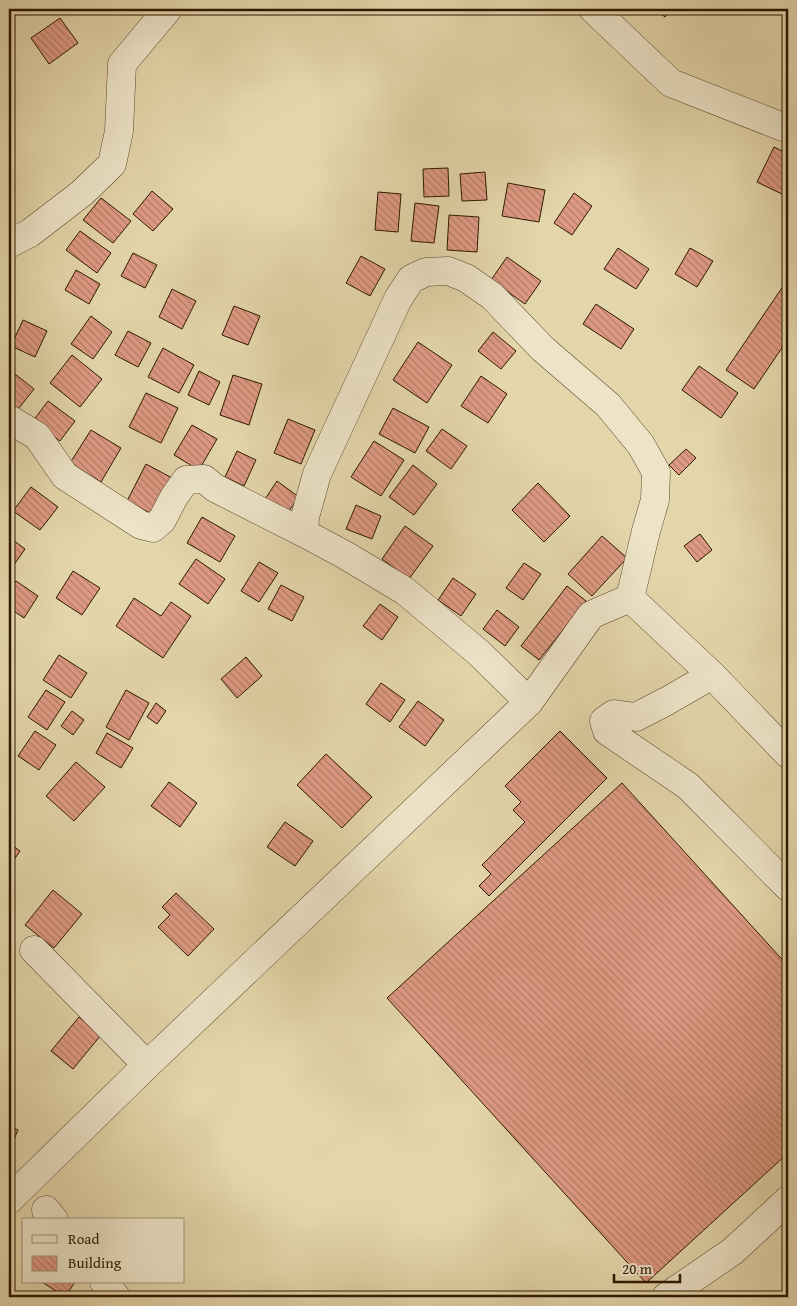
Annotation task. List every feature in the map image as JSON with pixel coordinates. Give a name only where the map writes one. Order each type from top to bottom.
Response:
[{"type":"street","points":[[9,244],[30,234],[75,199],[112,164],[119,130],[122,64],[168,9]]},
{"type":"street","points":[[593,9],[671,83],[788,128]]},
{"type":"street","points":[[304,533],[304,517],[317,474],[398,299],[411,279],[426,272],[448,272],[466,278],[492,296],[543,349],[608,405],[641,445],[656,472],[655,500],[630,598]]},
{"type":"street","points":[[9,419],[37,436],[65,476],[142,525],[153,528],[162,520],[174,497],[186,480],[204,479],[215,488],[345,555],[405,591],[530,702]]},
{"type":"street","points":[[630,598],[712,675],[788,754]]},
{"type":"street","points":[[9,1200],[147,1065],[530,702],[591,615],[630,598]]},
{"type":"street","points":[[712,675],[667,701],[636,716],[614,714],[604,720],[607,731],[688,786],[788,887]]},
{"type":"street","points":[[34,950],[147,1065]]},
{"type":"street","points":[[666,1297],[733,1252],[788,1200]]},
{"type":"street","points":[[106,1284],[116,1297]]},
{"type":"building","points":[[655,9],[672,9],[665,17]]},
{"type":"building","points":[[60,18],[78,43],[49,64],[31,38]]},
{"type":"building","points":[[774,147],[788,154],[788,197],[757,182]]},
{"type":"building","points":[[448,168],[449,196],[424,197],[423,169]]},
{"type":"building","points":[[485,172],[487,200],[462,201],[460,174]]},
{"type":"building","points":[[508,183],[545,190],[539,222],[502,216]]},
{"type":"building","points":[[152,191],[173,209],[153,231],[133,214]]},
{"type":"building","points":[[378,192],[401,194],[398,232],[375,230]]},
{"type":"building","points":[[574,193],[592,206],[572,235],[554,223]]},
{"type":"building","points":[[101,198],[131,221],[113,243],[83,220]]},
{"type":"building","points":[[415,203],[439,206],[434,243],[411,241]]},
{"type":"building","points":[[449,215],[479,217],[477,252],[447,250]]},
{"type":"building","points":[[80,231],[111,253],[97,273],[66,250]]},
{"type":"building","points":[[618,248],[649,269],[636,289],[604,269]]},
{"type":"building","points":[[690,248],[713,261],[697,287],[675,274]]},
{"type":"building","points":[[133,253],[157,265],[145,288],[121,276]]},
{"type":"building","points":[[361,256],[385,269],[370,296],[346,283]]},
{"type":"building","points":[[507,257],[541,281],[525,304],[491,280]]},
{"type":"building","points":[[76,270],[100,284],[89,304],[65,290]]},
{"type":"building","points":[[788,279],[788,339],[754,389],[726,370]]},
{"type":"building","points":[[172,289],[196,301],[182,329],[159,317]]},
{"type":"building","points":[[596,304],[634,329],[621,349],[583,324]]},
{"type":"building","points":[[234,306],[260,316],[248,345],[222,335]]},
{"type":"building","points":[[91,316],[112,332],[93,359],[71,344]]},
{"type":"building","points":[[23,320],[47,331],[35,357],[11,346]]},
{"type":"building","points":[[128,331],[151,343],[138,367],[115,355]]},
{"type":"building","points":[[493,332],[516,351],[501,369],[478,351]]},
{"type":"building","points":[[418,342],[452,365],[427,403],[393,380]]},
{"type":"building","points":[[163,348],[194,365],[179,393],[148,377]]},
{"type":"building","points":[[72,355],[102,379],[80,407],[50,383]]},
{"type":"building","points":[[699,366],[738,393],[721,418],[682,390]]},
{"type":"building","points":[[10,370],[34,389],[15,413],[9,409]]},
{"type":"building","points":[[199,371],[220,382],[209,405],[188,395]]},
{"type":"building","points":[[233,375],[262,384],[249,425],[220,415]]},
{"type":"building","points":[[481,376],[507,394],[488,423],[461,406]]},
{"type":"building","points":[[146,393],[178,408],[161,443],[129,427]]},
{"type":"building","points":[[48,401],[75,421],[60,441],[33,421]]},
{"type":"building","points":[[393,408],[429,427],[415,453],[379,434]]},
{"type":"building","points":[[288,419],[315,430],[301,464],[274,453]]},
{"type":"building","points":[[192,425],[217,439],[199,470],[174,455]]},
{"type":"building","points":[[442,429],[467,446],[451,469],[426,451]]},
{"type":"building","points":[[91,430],[121,448],[101,482],[70,463]]},
{"type":"building","points":[[374,441],[404,460],[381,496],[351,477]]},
{"type":"building","points":[[686,449],[696,458],[679,475],[669,465]]},
{"type":"building","points":[[237,451],[256,460],[244,486],[225,477]]},
{"type":"building","points":[[146,464],[174,479],[154,515],[127,501]]},
{"type":"building","points":[[413,465],[437,484],[414,515],[389,497]]},
{"type":"building","points":[[277,481],[299,497],[286,515],[265,499]]},
{"type":"building","points":[[538,483],[570,516],[544,542],[512,510]]},
{"type":"building","points":[[31,487],[58,507],[40,530],[13,511]]},
{"type":"building","points":[[356,505],[381,516],[372,539],[346,529]]},
{"type":"building","points":[[202,517],[235,536],[220,562],[187,543]]},
{"type":"building","points":[[405,526],[433,546],[409,579],[382,559]]},
{"type":"building","points":[[700,534],[712,550],[697,562],[684,546]]},
{"type":"building","points":[[602,536],[627,558],[592,596],[568,574]]},
{"type":"building","points":[[9,537],[25,549],[11,569],[9,568]]},
{"type":"building","points":[[196,559],[225,579],[208,604],[179,584]]},
{"type":"building","points":[[259,562],[278,573],[259,602],[241,591]]},
{"type":"building","points":[[524,563],[541,574],[523,600],[506,588]]},
{"type":"building","points":[[73,571],[100,588],[82,615],[56,598]]},
{"type":"building","points":[[453,578],[476,594],[461,616],[438,600]]},
{"type":"building","points":[[16,581],[38,596],[24,618],[9,608],[9,592]]},
{"type":"building","points":[[281,585],[304,597],[292,621],[268,609]]},
{"type":"building","points":[[567,586],[586,601],[539,660],[521,646]]},
{"type":"building","points":[[134,598],[161,616],[171,602],[191,616],[163,658],[116,626]]},
{"type":"building","points":[[380,604],[398,617],[382,640],[363,626]]},
{"type":"building","points":[[497,610],[519,627],[505,646],[483,629]]},
{"type":"building","points":[[59,655],[87,673],[71,698],[43,680]]},
{"type":"building","points":[[246,657],[262,676],[237,698],[221,679]]},
{"type":"building","points":[[381,683],[405,700],[390,722],[366,704]]},
{"type":"building","points":[[46,690],[65,702],[47,730],[28,717]]},
{"type":"building","points":[[126,690],[149,703],[129,740],[106,727]]},
{"type":"building","points":[[9,691],[15,699],[9,704]]},
{"type":"building","points":[[418,701],[444,720],[425,746],[399,727]]},
{"type":"building","points":[[156,703],[166,711],[157,724],[147,717]]},
{"type":"building","points":[[72,711],[84,720],[73,735],[61,726]]},
{"type":"building","points":[[35,731],[56,745],[39,770],[18,756]]},
{"type":"building","points":[[560,731],[607,778],[489,896],[479,886],[491,874],[482,865],[525,822],[513,810],[521,802],[505,786]]},
{"type":"building","points":[[107,733],[133,748],[121,768],[96,753]]},
{"type":"building","points":[[326,754],[372,797],[342,828],[297,785]]},
{"type":"building","points":[[76,762],[105,787],[74,821],[46,796]]},
{"type":"building","points":[[169,782],[197,803],[180,827],[151,806]]},
{"type":"building","points":[[622,783],[788,966],[788,1153],[646,1283],[387,998]]},
{"type":"building","points":[[285,822],[313,841],[295,866],[267,847]]},
{"type":"building","points":[[9,843],[20,851],[9,867]]},
{"type":"building","points":[[53,890],[82,914],[54,948],[25,925]]},
{"type":"building","points":[[176,893],[214,929],[188,956],[158,927],[170,915],[162,907]]},
{"type":"building","points":[[79,1017],[101,1035],[73,1069],[51,1051]]},
{"type":"building","points":[[9,1126],[18,1130],[9,1151]]},
{"type":"building","points":[[45,1284],[74,1284],[65,1297]]}]
